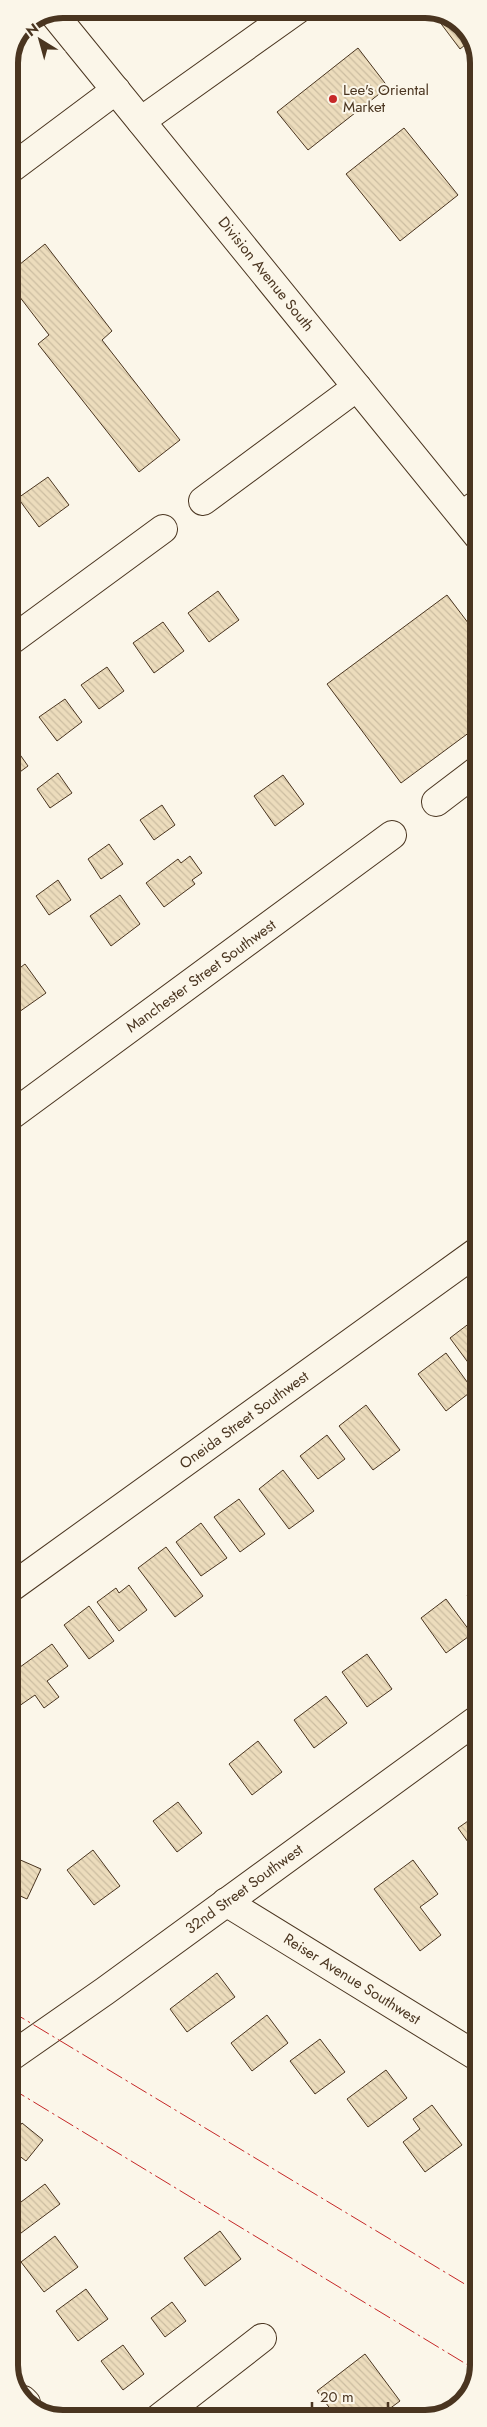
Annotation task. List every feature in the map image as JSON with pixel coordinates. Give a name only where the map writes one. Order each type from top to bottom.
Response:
[{"type":"street","name":"Division Avenue South","points":[[57,18],[358,388],[470,515]]},
{"type":"street","points":[[141,121],[285,18]]},
{"type":"street","points":[[18,163],[116,90]]},
{"type":"street","points":[[203,501],[358,388]]},
{"type":"street","points":[[18,635],[163,529]]},
{"type":"street","points":[[436,802],[470,776]]},
{"type":"street","name":"Manchester Street Southwest","points":[[18,1109],[392,835]]},
{"type":"street","name":"Oneida Street Southwest","points":[[18,1582],[470,1256]]},
{"type":"street","name":"32nd Street Southwest","points":[[18,2052],[105,1991],[470,1726]]},
{"type":"street","name":"Reiser Avenue Southwest","points":[[226,1902],[470,2052]]},
{"type":"street","points":[[170,2409],[262,2338]]},
{"type":"building","points":[[438,20],[447,24],[460,35],[466,45],[460,49]]},
{"type":"building","name":"Lee's Oriental Market","points":[[358,48],[388,87],[308,150],[277,112]]},
{"type":"building","points":[[404,128],[458,195],[400,241],[346,174]]},
{"type":"building","points":[[45,244],[112,331],[102,340],[180,440],[139,472],[38,344],[49,335],[18,295],[18,266]]},
{"type":"building","points":[[48,477],[69,505],[39,527],[18,498]]},
{"type":"building","points":[[218,591],[239,620],[209,642],[188,613]]},
{"type":"building","points":[[447,595],[470,625],[470,732],[401,783],[327,684]]},
{"type":"building","points":[[163,622],[184,651],[154,673],[133,643]]},
{"type":"building","points":[[107,667],[124,691],[99,709],[81,685]]},
{"type":"building","points":[[65,699],[82,722],[57,741],[39,717]]},
{"type":"building","points":[[18,752],[28,766],[18,773]]},
{"type":"building","points":[[58,773],[72,793],[50,808],[37,789]]},
{"type":"building","points":[[283,775],[304,804],[275,826],[254,796]]},
{"type":"building","points":[[162,805],[175,825],[154,840],[140,820]]},
{"type":"building","points":[[109,844],[123,864],[101,879],[88,859]]},
{"type":"building","points":[[190,856],[202,873],[192,880],[195,884],[164,907],[146,883],[178,859],[181,863]]},
{"type":"building","points":[[58,880],[71,900],[49,915],[36,896]]},
{"type":"building","points":[[120,895],[140,924],[111,946],[90,916]]},
{"type":"building","points":[[25,964],[46,993],[18,1013],[18,969]]},
{"type":"building","points":[[470,1323],[470,1365],[450,1338]]},
{"type":"building","points":[[446,1353],[470,1386],[470,1392],[446,1411],[418,1374]]},
{"type":"building","points":[[366,1405],[400,1450],[373,1470],[339,1426]]},
{"type":"building","points":[[327,1435],[345,1459],[318,1479],[300,1456]]},
{"type":"building","points":[[283,1470],[314,1511],[289,1529],[259,1489]]},
{"type":"building","points":[[239,1499],[265,1534],[240,1552],[214,1517]]},
{"type":"building","points":[[201,1523],[227,1558],[201,1576],[176,1542]]},
{"type":"building","points":[[166,1547],[203,1596],[175,1617],[138,1568]]},
{"type":"building","points":[[129,1585],[147,1610],[119,1631],[97,1602],[116,1588],[119,1593]]},
{"type":"building","points":[[446,1599],[470,1631],[470,1635],[446,1653],[421,1618]]},
{"type":"building","points":[[89,1606],[114,1641],[89,1659],[64,1625]]},
{"type":"building","points":[[52,1644],[68,1666],[47,1681],[59,1697],[44,1708],[35,1695],[18,1707],[18,1669]]},
{"type":"building","points":[[367,1654],[392,1689],[367,1707],[342,1672]]},
{"type":"building","points":[[326,1696],[347,1723],[314,1748],[294,1720]]},
{"type":"building","points":[[258,1741],[282,1772],[252,1795],[229,1764]]},
{"type":"building","points":[[178,1802],[202,1833],[177,1852],[153,1821]]},
{"type":"building","points":[[470,1820],[470,1845],[458,1828]]},
{"type":"building","points":[[93,1850],[120,1886],[94,1905],[67,1870]]},
{"type":"building","points":[[18,1859],[41,1869],[27,1899],[18,1895]]},
{"type":"building","points":[[413,1860],[438,1894],[420,1907],[441,1935],[420,1951],[374,1889]]},
{"type":"building","points":[[217,1973],[235,1997],[187,2032],[170,2009]]},
{"type":"building","points":[[267,2015],[288,2043],[252,2071],[231,2043]]},
{"type":"building","points":[[320,2039],[345,2072],[315,2094],[290,2061]]},
{"type":"building","points":[[386,2070],[407,2098],[368,2127],[347,2099]]},
{"type":"building","points":[[432,2105],[462,2145],[425,2172],[403,2142],[420,2129],[413,2119]]},
{"type":"building","points":[[22,2123],[43,2140],[26,2161],[18,2155],[18,2128]]},
{"type":"building","points":[[45,2184],[60,2204],[18,2235],[18,2204]]},
{"type":"building","points":[[220,2231],[241,2259],[205,2286],[184,2258]]},
{"type":"building","points":[[55,2236],[78,2267],[44,2292],[21,2262]]},
{"type":"building","points":[[86,2289],[108,2319],[78,2341],[56,2311]]},
{"type":"building","points":[[172,2302],[186,2321],[165,2337],[151,2318]]},
{"type":"building","points":[[123,2345],[144,2374],[123,2390],[101,2361]]},
{"type":"building","points":[[365,2354],[400,2401],[388,2410],[331,2410],[317,2391]]},
{"type":"power","points":[[18,2015],[470,2287]]},
{"type":"power","points":[[18,2092],[470,2366]]},
{"type":"place","name":"Lee's Oriental Market","points":[[333,99]]}]
